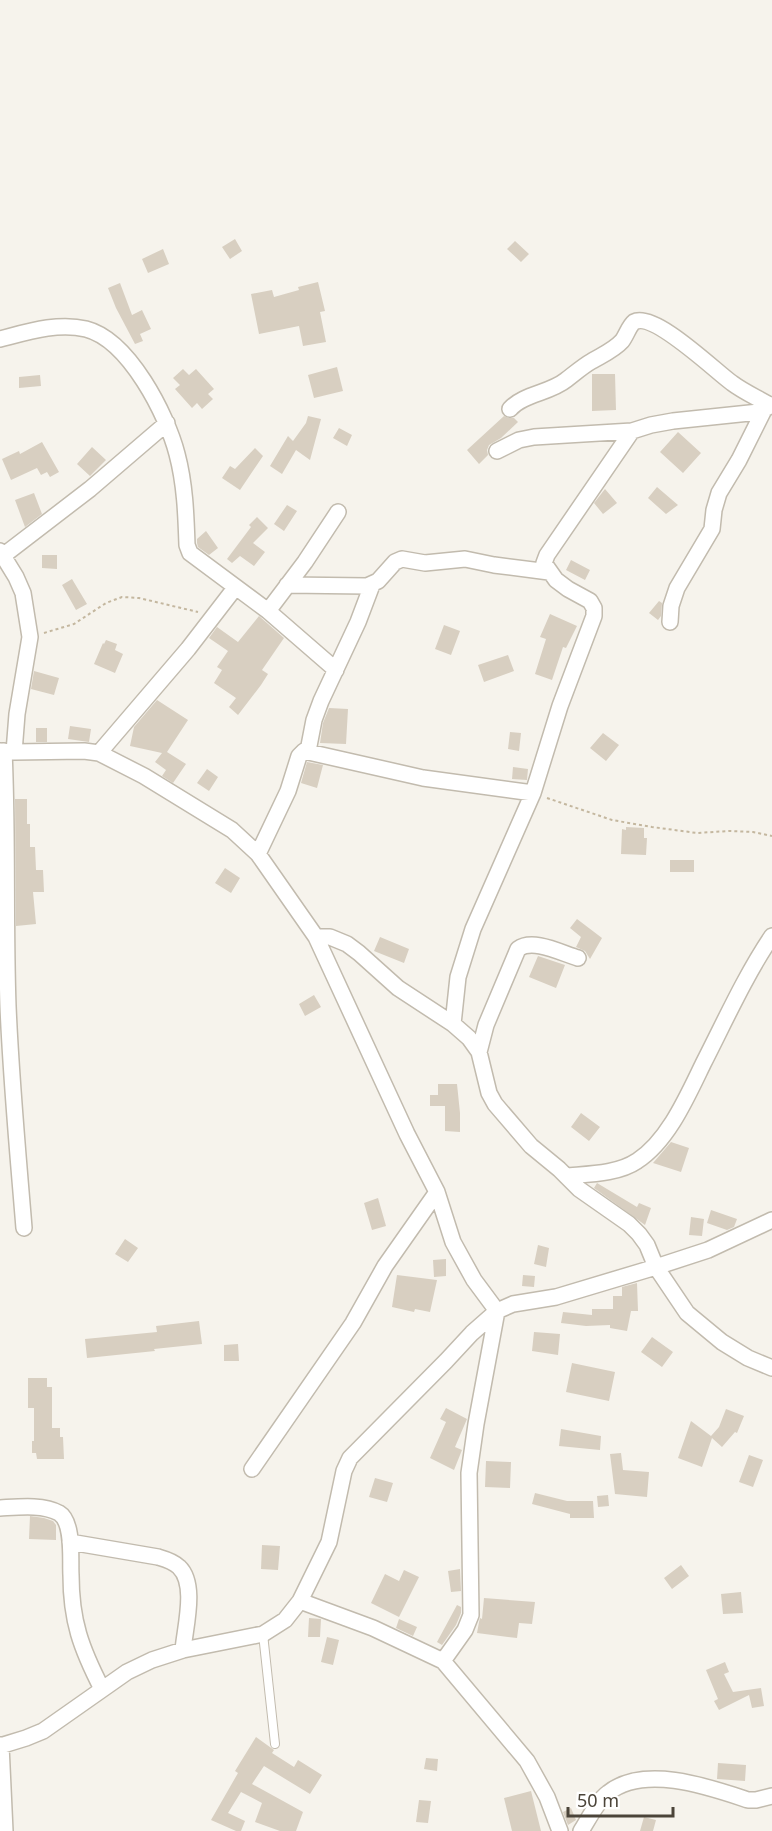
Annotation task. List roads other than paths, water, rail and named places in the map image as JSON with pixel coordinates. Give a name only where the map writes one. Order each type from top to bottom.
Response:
[{"type":"street","points":[[510,409],[516,402],[528,399],[562,383],[605,354],[622,341],[633,323],[638,321],[646,321],[678,338],[720,375],[769,407]]},
{"type":"street","points":[[0,339],[51,327],[70,326],[88,329],[125,354],[167,423],[177,454],[183,487],[188,550],[197,560],[268,611],[336,670]]},
{"type":"street","points":[[497,451],[534,437],[632,431],[673,421],[769,407]]},
{"type":"street","points":[[670,622],[671,606],[677,588],[712,529],[719,493],[769,407]]},
{"type":"street","points":[[24,1228],[8,1005],[6,751],[17,714],[30,637],[22,593],[2,553],[90,489],[167,423]]},
{"type":"street","points":[[453,1024],[458,977],[473,928],[533,793],[560,706],[594,616],[594,605],[568,589],[549,572],[544,563],[547,555],[632,431]]},
{"type":"street","points":[[268,611],[305,562],[338,512]]},
{"type":"street","points":[[308,751],[314,720],[372,585],[395,562],[402,559],[425,563],[465,559],[549,572]]},
{"type":"street","points":[[287,585],[372,585]]},
{"type":"street","points":[[99,753],[188,649],[235,588]]},
{"type":"street","points":[[6,751],[99,753],[144,776],[231,830],[258,854],[316,937],[407,1134],[437,1192],[453,1242],[474,1280],[497,1311],[469,1473],[471,1615],[465,1630],[443,1661]]},
{"type":"street","points":[[258,854],[288,791],[298,756],[302,752],[308,751],[423,778],[533,793]]},
{"type":"street","points":[[566,1176],[625,1168],[646,1154],[678,1114],[726,1019],[772,936]]},
{"type":"street","points":[[316,937],[330,937],[347,944],[398,988],[453,1024],[469,1038],[479,1052],[489,1093],[495,1104],[531,1146],[579,1189],[629,1224],[639,1234],[647,1245],[656,1267],[687,1313],[722,1342],[748,1358],[772,1368]]},
{"type":"street","points":[[479,1052],[486,1025],[518,949],[524,944],[534,944],[578,958]]},
{"type":"street","points":[[252,1469],[347,1332],[385,1266],[437,1192]]},
{"type":"street","points":[[5,1831],[1,1746],[43,1731],[127,1672],[152,1660],[183,1650],[263,1634],[285,1620],[300,1601],[329,1542],[344,1471],[350,1458],[472,1333],[497,1311],[513,1304],[556,1297],[708,1250],[772,1220]]},
{"type":"street","points":[[0,1508],[45,1509],[60,1514],[66,1520],[70,1542],[71,1595],[76,1629],[85,1657],[102,1689]]},
{"type":"street","points":[[70,1542],[158,1557],[178,1566],[188,1583],[189,1594],[183,1650]]},
{"type":"street","points":[[300,1601],[373,1628],[443,1661],[527,1761],[547,1797],[560,1831]]},
{"type":"street","points":[[581,1831],[606,1794],[635,1780],[681,1781],[748,1800],[772,1796]]},
{"type":"lane","points":[[263,1634],[274,1744]]}]
